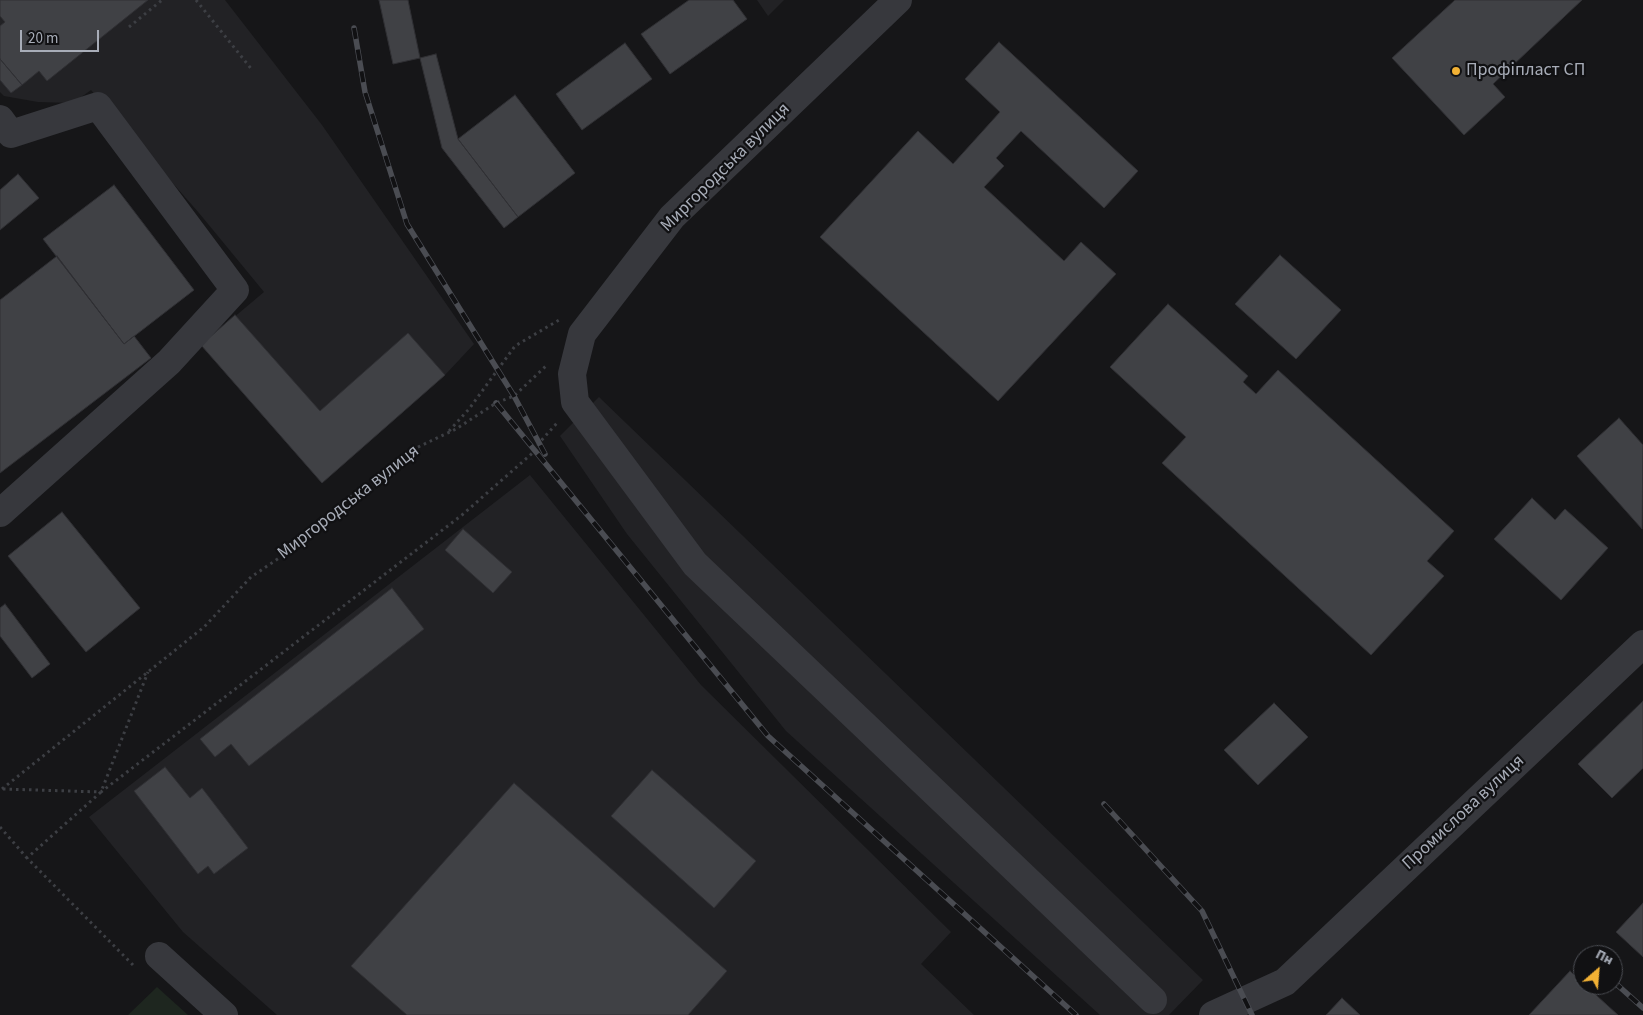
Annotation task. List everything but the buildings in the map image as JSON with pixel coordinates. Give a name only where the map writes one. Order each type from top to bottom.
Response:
[{"type":"street","name":"Миргородська вулиця","points":[[573,326],[672,218],[898,0]]},
{"type":"street","points":[[0,119],[11,134],[98,106],[235,290],[169,362],[0,513]]},
{"type":"street","points":[[573,326],[572,374],[575,402],[695,564],[1153,1000]]},
{"type":"street","name":"Промислова вулиця","points":[[1214,1015],[1285,982],[1643,644]]},
{"type":"street","points":[[159,956],[224,1015]]},
{"type":"path","points":[[129,27],[162,0]]},
{"type":"path","points":[[196,0],[253,72]]},
{"type":"path","points":[[447,433],[470,408],[515,346],[573,326]]},
{"type":"path","name":"Миргородська вулиця","points":[[101,792],[2,789],[204,627],[251,577],[288,552],[337,507],[416,448],[447,433],[496,403],[514,396],[548,365]]},
{"type":"path","points":[[27,858],[101,792],[462,515],[536,450],[539,443],[575,402]]},
{"type":"path","points":[[101,792],[149,671]]},
{"type":"path","points":[[0,827],[27,858],[135,968]]},
{"type":"shaded area","points":[[0,0],[225,0],[322,125],[474,344],[445,375],[322,483],[201,345],[264,292],[199,213],[91,90],[73,103],[38,102],[4,96],[0,92]]},
{"type":"shaded area","points":[[757,0],[784,0],[768,16]]},
{"type":"shaded area","points":[[599,397],[1203,980],[1169,1015],[1100,1015],[786,731],[627,534],[560,436]]},
{"type":"shaded area","points":[[530,475],[701,685],[951,932],[921,964],[974,1015],[277,1015],[183,932],[89,817]]},
{"type":"shaded area","points":[[157,987],[188,1015],[128,1015]]},
{"type":"railway","points":[[354,28],[365,92],[407,224],[514,396],[545,454]]},
{"type":"railway","points":[[496,403],[768,736],[1076,1015]]},
{"type":"railway","points":[[1104,804],[1202,911],[1252,1015]]},
{"type":"railway","points":[[1623,990],[1643,1008]]},
{"type":"place","name":"Профіпласт СП","points":[[1456,71]]}]
